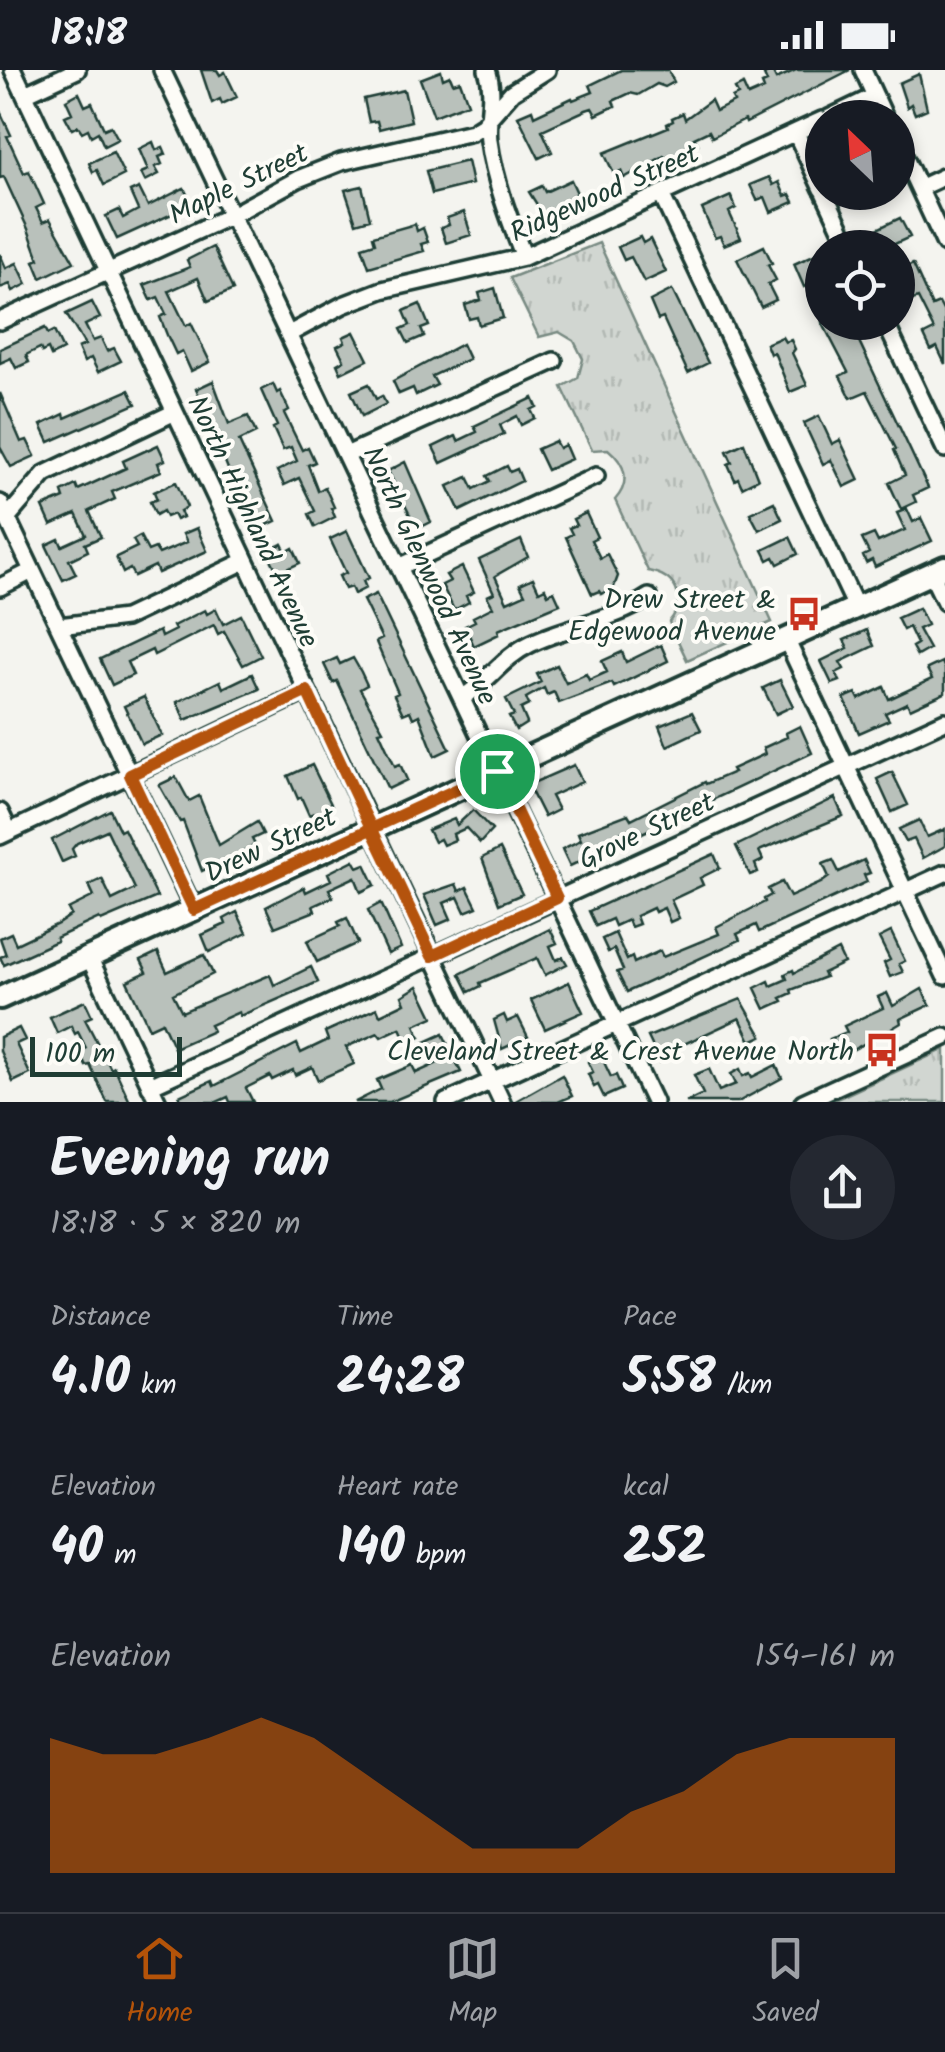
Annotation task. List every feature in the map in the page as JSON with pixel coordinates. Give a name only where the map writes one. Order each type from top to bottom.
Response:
[{"type":"main road","name":"Drew Street","points":[[0,998],[938,570]]},
{"type":"street","name":"North Highland Avenue","points":[[14,70],[502,1102]]},
{"type":"street","points":[[25,94],[77,70]]},
{"type":"street","name":"North Glenwood Avenue","points":[[162,70],[654,1102]]},
{"type":"street","points":[[487,70],[493,93],[488,138],[524,256]]},
{"type":"street","name":"Maple Street","points":[[0,321],[232,216],[298,179],[342,162],[472,132],[512,92],[544,70]]},
{"type":"street","points":[[863,70],[877,100]]},
{"type":"street","name":"Ridgewood Street","points":[[866,100],[875,96]]},
{"type":"street","name":"Ridgewood Street","points":[[289,334],[343,305],[382,290],[524,256],[805,128]]},
{"type":"street","points":[[796,132],[805,152]]},
{"type":"street","points":[[919,188],[945,176]]},
{"type":"street","points":[[915,180],[945,244]]},
{"type":"street","points":[[661,194],[856,607]]},
{"type":"street","points":[[894,340],[945,449]]},
{"type":"street","points":[[346,455],[554,361]]},
{"type":"street","points":[[175,412],[45,474],[4,510],[194,910]]},
{"type":"street","points":[[400,567],[596,476]]},
{"type":"street","points":[[59,626],[125,618],[244,562]]},
{"type":"street","points":[[938,570],[945,602]]},
{"type":"street","points":[[0,587],[32,572]]},
{"type":"street","points":[[462,698],[524,647],[627,612],[649,598]]},
{"type":"street","points":[[786,639],[945,976]]},
{"type":"street","points":[[0,812],[5,834],[307,691]]},
{"type":"street","name":"Grove Street","points":[[150,1086],[945,721]]},
{"type":"street","points":[[446,1102],[945,873]]},
{"type":"street","points":[[89,958],[158,1102]]},
{"type":"street","points":[[802,1102],[945,1037]]},
{"type":"green space","points":[[599,243],[772,622],[687,660],[669,622],[678,605],[676,590],[666,578],[648,571],[615,500],[625,480],[622,467],[608,449],[592,450],[562,387],[578,378],[583,359],[574,341],[559,332],[539,337],[510,278]]},
{"type":"green space","points":[[945,1049],[945,1102],[830,1102]]},
{"type":"building","points":[[201,70],[217,70],[220,75],[225,72],[237,97],[222,104],[220,99],[212,103]]},
{"type":"building","points":[[621,70],[668,70],[674,82],[665,87],[657,84],[638,95],[630,93],[596,115],[592,108],[542,130],[552,152],[539,158],[518,116],[532,110],[534,116],[593,92],[590,85]]},
{"type":"building","points":[[796,70],[850,70],[746,123],[745,120],[712,137],[709,131],[694,138],[698,144],[666,159],[664,156],[624,178],[621,171],[614,174],[604,153],[668,127],[672,118],[683,113],[685,119],[711,100],[716,111],[734,102],[732,98],[738,95],[735,89],[743,85],[748,96],[764,89],[764,75],[772,71],[776,79]]},
{"type":"building","points":[[441,71],[443,79],[450,76],[453,83],[460,81],[468,103],[434,116],[420,79]]},
{"type":"building","points":[[919,74],[927,109],[915,114],[915,100],[905,100],[899,83]]},
{"type":"building","points":[[404,90],[411,121],[379,129],[377,121],[369,122],[364,99]]},
{"type":"building","points":[[79,93],[85,106],[92,103],[104,129],[111,126],[118,139],[104,146],[98,132],[91,136],[88,129],[72,129],[65,116],[72,113],[66,100]]},
{"type":"building","points":[[0,111],[24,173],[29,171],[44,204],[36,208],[43,222],[50,219],[74,262],[41,278],[28,229],[4,177],[0,178]]},
{"type":"building","points":[[153,142],[156,150],[163,147],[166,154],[159,157],[162,164],[155,167],[159,174],[145,181],[141,173],[148,170],[139,149]]},
{"type":"building","points":[[113,152],[124,175],[104,185],[89,163]]},
{"type":"building","points":[[467,161],[472,184],[432,194],[426,171]]},
{"type":"building","points":[[769,177],[773,185],[779,182],[785,196],[790,194],[794,202],[771,212],[765,197],[757,200],[750,185]]},
{"type":"building","points":[[571,180],[577,193],[571,196],[577,208],[558,217],[541,211],[529,192],[542,186],[545,192]]},
{"type":"building","points":[[362,186],[370,219],[356,223],[345,190]]},
{"type":"building","points":[[139,188],[148,206],[184,188],[192,205],[117,239],[106,216],[119,210],[123,218],[138,210],[130,192]]},
{"type":"building","points":[[731,196],[736,208],[729,212],[741,238],[724,245],[720,236],[715,238],[702,209]]},
{"type":"building","points":[[464,212],[471,235],[446,243],[441,228],[449,225],[447,218]]},
{"type":"building","points":[[900,218],[906,230],[877,230]]},
{"type":"building","points":[[415,224],[417,231],[423,228],[428,242],[421,244],[424,251],[369,267],[362,247],[375,243],[373,236]]},
{"type":"building","points":[[640,237],[643,243],[650,239],[666,272],[644,282],[631,257],[624,260],[618,247]]},
{"type":"building","points":[[764,246],[776,280],[768,284],[776,300],[761,307],[737,259]]},
{"type":"building","points":[[213,247],[233,290],[208,301],[198,278],[169,291],[186,326],[191,323],[210,362],[191,371],[182,351],[176,354],[167,335],[160,317],[166,314],[158,297],[151,300],[144,285],[190,267],[187,260]]},
{"type":"building","points":[[0,254],[6,268],[17,263],[27,284],[13,291],[10,284],[0,288]]},
{"type":"building","points":[[805,259],[804,287],[794,264]]},
{"type":"building","points":[[915,268],[932,306],[939,303],[945,314],[945,364],[937,347],[931,350],[924,335],[934,330],[918,298],[915,299]]},
{"type":"building","points":[[495,288],[503,318],[479,325],[477,317],[469,319],[465,305],[481,300],[479,293]]},
{"type":"building","points":[[672,290],[708,363],[688,373],[663,318],[658,320],[650,301]]},
{"type":"building","points":[[92,302],[100,318],[85,325],[93,341],[101,338],[107,351],[114,348],[121,361],[98,372],[91,358],[84,362],[78,348],[85,345],[66,314]]},
{"type":"building","points":[[420,304],[429,326],[421,329],[424,336],[408,343],[401,329],[410,325],[404,311]]},
{"type":"building","points":[[45,328],[48,334],[54,331],[63,350],[51,356],[48,349],[42,352],[40,348],[26,355],[29,362],[16,368],[11,358],[0,363],[0,349]]},
{"type":"building","points":[[354,332],[368,360],[341,373],[337,364],[344,360],[337,346],[345,342],[343,337]]},
{"type":"building","points":[[782,337],[785,342],[791,340],[795,349],[792,353],[807,385],[790,392],[774,352],[770,354],[766,344]]},
{"type":"building","points":[[831,340],[858,340],[928,488],[913,495],[916,502],[901,509],[889,483],[905,475],[896,449],[867,391],[851,398],[840,376],[848,372]]},
{"type":"building","points":[[462,344],[469,359],[432,376],[437,385],[416,395],[413,388],[399,394],[393,381]]},
{"type":"building","points":[[213,381],[229,424],[248,416],[256,433],[239,441],[276,521],[263,527],[260,521],[254,524],[232,479],[196,389]]},
{"type":"building","points":[[273,384],[289,410],[284,413],[302,450],[308,447],[315,462],[308,465],[318,491],[325,487],[334,507],[331,508],[335,517],[315,527],[309,514],[315,511],[299,478],[284,485],[277,471],[297,461],[291,447],[283,450],[261,390]]},
{"type":"building","points":[[369,384],[376,399],[382,396],[386,404],[362,416],[351,392]]},
{"type":"building","points":[[129,390],[136,404],[49,442],[41,425]]},
{"type":"building","points":[[0,393],[21,442],[27,440],[35,456],[11,467],[0,447]]},
{"type":"building","points":[[533,398],[537,407],[531,410],[535,418],[521,425],[517,416],[500,425],[504,434],[441,463],[433,447],[477,432],[474,426]]},
{"type":"building","points":[[819,416],[832,444],[840,440],[859,480],[844,487],[831,460],[823,464],[804,423]]},
{"type":"building","points":[[555,441],[559,448],[565,445],[571,459],[547,470],[537,449]]},
{"type":"building","points":[[744,443],[758,479],[742,487],[728,464],[732,462],[727,451]]},
{"type":"building","points":[[158,445],[165,460],[158,463],[161,471],[112,492],[115,499],[89,511],[101,537],[85,544],[88,551],[69,560],[76,574],[63,580],[46,545],[59,539],[62,546],[86,535],[76,514],[51,525],[43,507],[64,498],[62,492],[76,485],[78,490],[126,468],[123,461]]},
{"type":"building","points":[[405,462],[431,522],[417,529],[388,471]]},
{"type":"building","points":[[507,466],[510,472],[517,469],[522,481],[460,511],[448,486],[468,477],[474,489],[490,481],[487,476]]},
{"type":"building","points":[[176,482],[187,507],[180,511],[183,517],[166,517],[163,511],[156,515],[150,502],[157,499],[154,492]]},
{"type":"building","points":[[774,502],[782,519],[759,530],[750,513]]},
{"type":"building","points":[[907,509],[913,522],[921,518],[932,541],[875,567],[872,560],[866,563],[863,556],[869,553],[862,539],[874,534],[878,542],[905,530],[897,513]]},
{"type":"building","points":[[586,513],[597,537],[591,540],[600,558],[607,554],[618,576],[614,587],[601,594],[592,594],[566,537],[572,534],[569,528],[576,525],[573,519]]},
{"type":"building","points":[[197,528],[207,551],[158,573],[155,566],[134,576],[130,569],[123,573],[116,557],[137,547],[133,540],[140,536],[148,551],[155,548],[159,554],[187,542],[183,534]]},
{"type":"building","points":[[347,531],[369,578],[363,581],[366,588],[354,594],[351,587],[345,589],[339,576],[346,573],[330,539]]},
{"type":"building","points":[[790,537],[798,554],[778,564],[774,557],[768,560],[763,550]]},
{"type":"building","points":[[521,540],[528,557],[495,576],[507,602],[525,594],[520,584],[533,578],[539,591],[554,591],[560,604],[498,630],[499,634],[474,646],[465,626],[493,607],[487,596],[494,593],[479,560]]},
{"type":"building","points":[[282,544],[286,552],[293,548],[300,563],[278,573],[267,551]]},
{"type":"building","points":[[462,567],[474,592],[466,596],[469,602],[454,610],[442,585],[450,581],[446,575]]},
{"type":"building","points":[[376,594],[450,749],[435,756],[419,715],[413,718],[410,711],[403,714],[394,695],[398,693],[376,642],[382,639],[363,600]]},
{"type":"building","points":[[919,608],[927,625],[918,629],[929,649],[917,656],[912,647],[917,644],[909,627],[903,630],[897,618]]},
{"type":"building","points":[[216,609],[223,624],[241,615],[261,656],[243,665],[224,631],[218,634],[214,625],[154,655],[152,650],[127,662],[133,675],[112,685],[100,659],[159,631],[161,637],[175,630],[173,626],[205,610],[207,614]]},
{"type":"building","points":[[867,630],[874,646],[840,662],[844,669],[836,673],[840,681],[832,684],[821,661],[848,648],[844,640]]},
{"type":"building","points":[[661,645],[668,661],[614,687],[612,683],[559,703],[554,692],[547,695],[544,688],[526,698],[529,705],[521,709],[527,723],[516,730],[509,717],[514,715],[506,699],[541,682],[537,674],[557,665],[566,683],[586,674],[589,680],[607,672],[602,661],[622,652],[626,662]]},
{"type":"building","points":[[337,658],[340,664],[353,658],[367,685],[360,689],[383,730],[379,731],[395,766],[400,764],[407,780],[388,789],[337,681],[333,683],[324,664]]},
{"type":"building","points":[[942,662],[945,693],[910,709],[907,703],[885,713],[889,720],[859,733],[844,698],[856,693],[859,699],[884,687],[889,699],[932,679],[927,669]]},
{"type":"building","points":[[252,674],[259,689],[185,720],[177,702],[220,681],[223,688]]},
{"type":"building","points":[[780,680],[793,706],[776,714],[763,688]]},
{"type":"building","points":[[144,697],[162,735],[142,744],[124,706]]},
{"type":"building","points":[[692,712],[701,730],[667,746],[659,726]]},
{"type":"building","points":[[800,726],[812,753],[642,833],[629,836],[627,830],[609,838],[612,846],[570,866],[562,849],[581,840],[578,833],[628,814],[631,819],[734,772],[732,769],[765,754],[763,748]]},
{"type":"building","points":[[312,765],[332,806],[325,809],[328,817],[318,822],[314,813],[309,815],[301,797],[298,799],[288,776]]},
{"type":"building","points":[[574,765],[582,782],[551,796],[558,810],[544,817],[528,785]]},
{"type":"building","points":[[892,772],[908,805],[892,812],[877,779]]},
{"type":"building","points":[[176,777],[189,801],[199,796],[219,845],[257,822],[263,834],[252,839],[255,845],[202,871],[183,821],[180,822],[159,785]]},
{"type":"building","points":[[835,798],[843,816],[759,851],[763,860],[755,864],[758,872],[750,875],[736,846]]},
{"type":"building","points":[[110,810],[120,831],[124,829],[157,897],[101,921],[99,918],[4,965],[0,957],[6,955],[0,938],[11,933],[16,944],[58,924],[71,915],[68,909],[94,896],[89,885],[102,879],[112,900],[135,889],[107,830],[77,843],[72,849],[75,856],[62,862],[52,840]]},
{"type":"building","points":[[473,810],[492,830],[480,843],[466,828],[453,834],[455,840],[443,845],[440,839],[434,842],[428,830],[454,819],[457,825]]},
{"type":"building","points":[[919,820],[927,837],[945,829],[945,846],[923,858],[914,839],[906,842],[899,829]]},
{"type":"building","points":[[500,849],[522,894],[499,904],[482,858]]},
{"type":"building","points":[[714,854],[720,868],[700,878],[703,885],[671,900],[679,918],[670,922],[664,908],[655,912],[653,908],[636,916],[639,924],[631,927],[628,920],[615,926],[612,919],[596,926],[589,911]]},
{"type":"building","points":[[354,860],[358,867],[365,864],[375,885],[361,892],[355,877],[329,889],[333,897],[313,906],[315,911],[275,927],[266,907],[304,887],[306,892],[331,880],[328,873]]},
{"type":"building","points":[[833,860],[839,872],[864,860],[870,873],[864,875],[867,882],[759,932],[756,925],[737,934],[740,940],[627,992],[617,972],[623,970],[614,949],[608,952],[602,939],[615,933],[627,960],[632,957],[634,963],[660,951],[663,957],[719,934],[716,927],[765,902],[771,895],[768,889],[782,882],[790,897],[821,883],[829,877],[823,864]]},
{"type":"building","points":[[456,884],[459,891],[467,887],[477,907],[465,912],[458,897],[444,903],[451,919],[437,925],[424,895]]},
{"type":"building","points":[[381,903],[401,948],[388,954],[368,910]]},
{"type":"building","points":[[237,912],[247,933],[209,952],[202,935],[226,924],[224,919]]},
{"type":"building","points":[[347,918],[358,943],[317,962],[307,941],[340,926],[338,922]]},
{"type":"building","points":[[550,929],[557,943],[550,946],[556,960],[563,957],[567,964],[545,975],[537,958],[480,983],[469,992],[460,974]]},
{"type":"building","points":[[891,932],[905,961],[899,964],[903,972],[890,977],[884,963],[890,960],[879,938]]},
{"type":"building","points":[[838,950],[844,963],[823,973],[825,977],[791,990],[781,998],[783,1001],[765,1009],[755,988],[787,979],[785,974]]},
{"type":"building","points":[[158,952],[167,972],[204,955],[213,974],[173,994],[182,1012],[270,975],[274,985],[311,967],[318,982],[210,1025],[213,1031],[174,1048],[162,1022],[149,1028],[127,981],[147,972],[141,960]]},
{"type":"building","points":[[569,982],[583,1012],[545,1029],[531,1000]]},
{"type":"building","points":[[418,986],[433,1017],[415,1025],[420,1037],[407,1043],[400,1028],[381,1037],[378,1033],[346,1047],[354,1064],[318,1080],[312,1067],[295,1075],[293,1070],[272,1080],[270,1076],[246,1088],[253,1102],[230,1102],[228,1097],[217,1102],[182,1102],[179,1096],[212,1081],[214,1086],[297,1044],[301,1053],[328,1040],[325,1032],[377,1008],[380,1015],[405,1003],[402,996]]},
{"type":"building","points":[[922,989],[930,1005],[839,1057],[830,1039],[847,1032],[844,1026],[883,1008],[878,997],[887,993],[893,1006]]},
{"type":"building","points":[[741,999],[762,1036],[751,1041],[740,1018],[673,1049],[676,1055],[660,1062],[648,1037]]},
{"type":"building","points":[[85,1001],[92,1016],[85,1019],[130,1102],[107,1102],[79,1051],[86,1048],[78,1032],[75,1034],[71,1026],[57,1033],[50,1017]]},
{"type":"building","points":[[504,1015],[507,1022],[518,1017],[528,1037],[502,1049],[494,1020]]},
{"type":"building","points":[[19,1028],[25,1040],[16,1044],[30,1074],[13,1082],[0,1051],[0,1037]]},
{"type":"building","points":[[443,1034],[461,1072],[390,1102],[355,1102],[381,1089],[377,1080],[412,1065],[416,1073],[436,1064],[425,1042]]},
{"type":"building","points":[[601,1056],[622,1089],[604,1097],[588,1074],[593,1072],[588,1062]]},
{"type":"building","points":[[776,1065],[782,1078],[738,1102],[686,1102],[703,1094],[694,1075],[709,1069],[719,1091],[736,1084],[731,1074],[740,1069],[743,1076],[750,1073],[752,1077]]},
{"type":"building","points":[[562,1075],[572,1096],[558,1102],[514,1102]]},
{"type":"place","name":"Drew Street & Edgewood Avenue","points":[[804,614]]},
{"type":"place","name":"Cleveland Street & Crest Avenue North","points":[[882,1050]]},
{"type":"route","points":[[497,771],[371,828],[194,910],[130,775],[307,691],[362,809],[371,828],[380,846],[432,956],[557,898],[497,771]]}]
